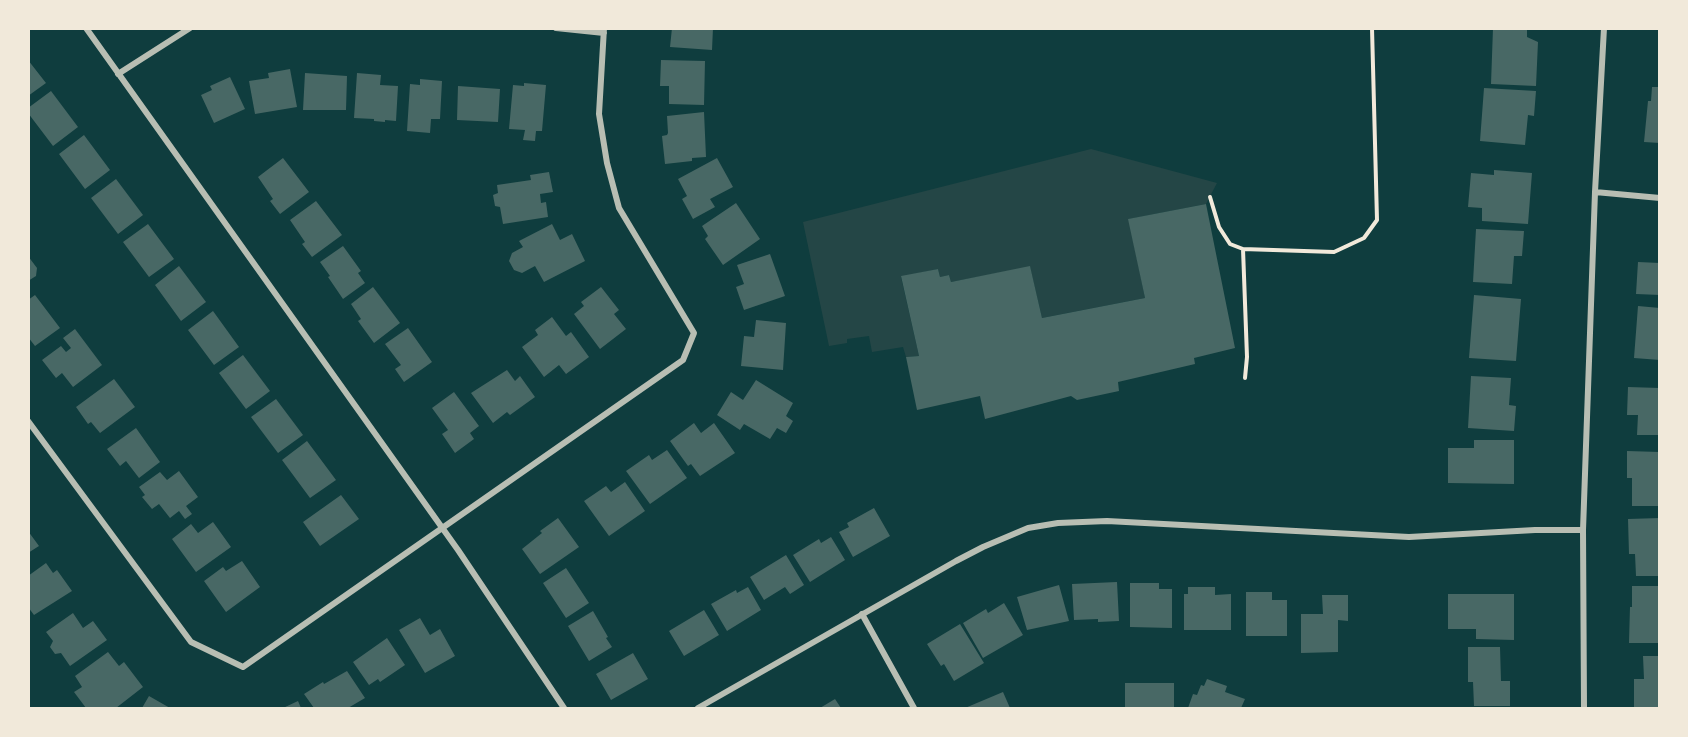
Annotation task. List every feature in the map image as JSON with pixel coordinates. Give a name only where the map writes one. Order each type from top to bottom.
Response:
[{"type":"street","points":[[86,28],[443,529],[564,708]]},
{"type":"street","points":[[118,74],[190,28]]},
{"type":"street","points":[[28,421],[191,642],[243,667],[683,360],[694,333],[619,208],[607,163],[599,114],[604,31],[556,28]]},
{"type":"street","points":[[1584,708],[1582,530],[1595,192],[1604,28]]},
{"type":"street","points":[[1595,192],[1659,198]]},
{"type":"street","points":[[698,708],[983,547],[1028,528],[1058,523],[1107,521],[1409,537],[1582,530]]},
{"type":"street","points":[[862,614],[914,708]]},
{"type":"path","points":[[1210,196],[1219,227],[1230,244],[1243,249],[1334,252],[1364,238],[1377,220],[1372,28]]},
{"type":"path","points":[[1243,249],[1247,357],[1245,378]]},
{"type":"shaded area","points":[[1091,149],[1217,183],[1206,204],[1129,219],[1145,298],[1042,318],[1030,267],[951,282],[949,275],[940,277],[938,269],[901,277],[919,356],[906,357],[903,347],[872,352],[869,336],[847,339],[847,343],[829,346],[803,222]]},
{"type":"building","points":[[672,28],[713,28],[712,50],[670,47]]},
{"type":"building","points":[[1493,28],[1527,28],[1527,37],[1538,42],[1536,86],[1491,84]]},
{"type":"building","points":[[28,60],[46,83],[28,96]]},
{"type":"building","points":[[661,60],[705,61],[704,105],[669,104],[669,86],[660,86]]},
{"type":"building","points":[[290,69],[297,107],[255,114],[249,81],[269,78],[268,73]]},
{"type":"building","points":[[305,73],[347,76],[346,110],[303,110]]},
{"type":"building","points":[[357,73],[381,75],[380,85],[398,86],[396,121],[354,118]]},
{"type":"building","points":[[230,77],[245,109],[214,123],[201,95],[212,90],[210,86]]},
{"type":"building","points":[[420,79],[442,81],[440,119],[431,119],[430,133],[407,131],[410,84],[420,85]]},
{"type":"building","points":[[524,83],[546,85],[542,131],[536,131],[535,141],[523,140],[525,130],[509,129],[513,85],[524,86]]},
{"type":"building","points":[[458,86],[500,89],[498,122],[457,120]]},
{"type":"building","points":[[1652,87],[1660,87],[1660,143],[1644,142],[1648,101],[1651,101]]},
{"type":"building","points":[[1484,88],[1536,91],[1534,116],[1528,115],[1525,145],[1480,141]]},
{"type":"building","points":[[51,91],[78,127],[53,146],[28,113],[28,108]]},
{"type":"building","points":[[704,112],[706,157],[665,164],[662,136],[668,133],[667,116]]},
{"type":"building","points":[[84,135],[110,170],[85,189],[59,154]]},
{"type":"building","points":[[283,158],[309,192],[280,214],[270,201],[273,199],[258,177]]},
{"type":"building","points":[[717,158],[733,187],[710,199],[715,207],[693,219],[682,199],[687,196],[678,179]]},
{"type":"building","points":[[1494,170],[1532,173],[1528,224],[1482,221],[1482,208],[1468,207],[1471,173],[1494,175]]},
{"type":"building","points":[[549,172],[553,192],[540,194],[541,203],[546,202],[548,217],[503,224],[500,207],[495,206],[493,195],[498,193],[497,185],[531,180],[530,175]]},
{"type":"building","points":[[116,179],[143,215],[118,234],[91,198]]},
{"type":"building","points":[[316,201],[342,235],[312,257],[302,244],[305,242],[290,220]]},
{"type":"building","points":[[736,203],[760,239],[723,265],[705,239],[708,236],[702,226]]},
{"type":"building","points":[[1206,204],[1235,348],[1194,358],[1195,364],[1118,382],[1119,391],[1077,400],[1071,396],[985,419],[980,396],[917,410],[906,357],[919,356],[901,276],[938,269],[940,277],[949,275],[951,282],[1030,266],[1042,318],[1145,298],[1128,219]]},
{"type":"building","points":[[148,224],[174,259],[149,277],[123,242]]},
{"type":"building","points":[[552,224],[560,240],[572,234],[585,261],[544,282],[535,266],[522,273],[514,270],[509,261],[512,253],[523,247],[519,241]]},
{"type":"building","points":[[1476,229],[1524,231],[1522,256],[1514,256],[1512,284],[1473,282]]},
{"type":"building","points":[[343,246],[361,271],[358,273],[365,283],[343,299],[320,262]]},
{"type":"building","points":[[770,254],[785,296],[744,310],[736,287],[744,284],[737,265]]},
{"type":"building","points":[[28,256],[37,268],[36,276],[28,281]]},
{"type":"building","points":[[1638,262],[1660,263],[1660,295],[1636,294]]},
{"type":"building","points":[[179,266],[206,302],[181,321],[155,285]]},
{"type":"building","points":[[373,287],[400,323],[374,343],[358,321],[361,319],[351,304]]},
{"type":"building","points":[[601,287],[619,310],[614,314],[626,329],[600,349],[574,314],[584,306],[581,302]]},
{"type":"building","points":[[35,295],[60,328],[35,346],[28,337],[28,300]]},
{"type":"building","points":[[1474,295],[1521,299],[1516,361],[1469,358]]},
{"type":"building","points":[[1638,306],[1660,308],[1660,360],[1634,358]]},
{"type":"building","points":[[213,311],[239,347],[214,365],[188,330]]},
{"type":"building","points":[[552,317],[566,336],[571,332],[589,357],[566,374],[559,365],[544,377],[522,347],[538,335],[535,330]]},
{"type":"building","points":[[756,320],[786,323],[783,370],[741,366],[744,336],[754,337]]},
{"type":"building","points":[[408,328],[432,362],[404,382],[395,369],[401,365],[385,344]]},
{"type":"building","points":[[75,329],[102,365],[73,387],[62,373],[56,378],[42,360],[61,346],[66,352],[71,348],[63,338]]},
{"type":"building","points":[[243,355],[270,391],[246,409],[219,373]]},
{"type":"building","points":[[507,370],[515,381],[520,376],[535,397],[510,415],[507,412],[493,423],[471,393]]},
{"type":"building","points":[[1471,376],[1511,378],[1509,405],[1516,406],[1514,431],[1468,428]]},
{"type":"building","points":[[114,379],[135,407],[100,433],[91,422],[88,424],[76,407]]},
{"type":"building","points":[[756,380],[793,403],[786,416],[793,421],[786,433],[777,428],[770,439],[744,424],[740,430],[717,415],[731,392],[743,400]]},
{"type":"building","points":[[1628,387],[1660,388],[1660,435],[1637,435],[1638,415],[1627,415]]},
{"type":"building","points":[[454,392],[479,426],[470,433],[474,439],[455,453],[442,434],[448,430],[432,408]]},
{"type":"building","points":[[276,399],[303,435],[278,453],[251,417]]},
{"type":"building","points":[[694,423],[701,433],[714,423],[735,453],[700,476],[691,464],[688,466],[670,441]]},
{"type":"building","points":[[136,428],[160,462],[139,478],[126,461],[120,466],[107,449]]},
{"type":"building","points":[[1474,440],[1514,440],[1514,484],[1448,483],[1448,448],[1474,448]]},
{"type":"building","points":[[307,441],[336,480],[310,498],[282,460]]},
{"type":"building","points":[[667,450],[687,478],[650,504],[626,471],[649,455],[652,460]]},
{"type":"building","points":[[1627,451],[1660,452],[1660,506],[1632,506],[1632,478],[1627,478]]},
{"type":"building","points":[[179,471],[198,497],[186,506],[192,514],[185,519],[179,511],[170,518],[159,504],[152,509],[142,497],[145,495],[139,487],[160,472],[167,480]]},
{"type":"building","points":[[625,482],[645,511],[609,536],[584,501],[606,486],[611,492]]},
{"type":"building","points":[[341,495],[359,519],[320,546],[303,522]]},
{"type":"building","points":[[874,508],[890,536],[853,557],[839,532],[849,527],[847,523]]},
{"type":"building","points":[[558,518],[579,547],[540,574],[522,549],[542,533],[540,531]]},
{"type":"building","points":[[1660,518],[1660,576],[1636,576],[1635,554],[1629,554],[1628,519]]},
{"type":"building","points":[[213,522],[231,547],[196,572],[172,539],[191,524],[198,533]]},
{"type":"building","points":[[28,531],[39,546],[28,553]]},
{"type":"building","points":[[831,537],[845,560],[810,582],[793,555],[819,539],[821,543]]},
{"type":"building","points":[[786,555],[804,585],[790,594],[785,587],[764,600],[750,577]]},
{"type":"building","points":[[242,561],[260,587],[226,612],[204,581],[223,567],[226,571]]},
{"type":"building","points":[[46,563],[53,573],[57,570],[72,591],[34,615],[28,607],[28,576]]},
{"type":"building","points":[[566,568],[589,603],[566,618],[543,583]]},
{"type":"building","points":[[1117,582],[1119,621],[1074,620],[1072,584]]},
{"type":"building","points":[[1130,583],[1159,583],[1159,589],[1172,589],[1172,628],[1130,627]]},
{"type":"building","points":[[1059,585],[1069,621],[1027,630],[1017,597]]},
{"type":"building","points":[[1632,586],[1660,586],[1660,643],[1629,643]]},
{"type":"building","points":[[748,587],[761,610],[727,631],[711,604],[736,590],[737,593]]},
{"type":"building","points":[[1188,587],[1215,587],[1215,595],[1231,594],[1231,630],[1184,630],[1184,594],[1188,594]]},
{"type":"building","points":[[1246,592],[1272,592],[1272,600],[1287,600],[1287,636],[1246,636]]},
{"type":"building","points":[[1448,594],[1514,594],[1514,640],[1476,639],[1476,629],[1448,629]]},
{"type":"building","points":[[1322,595],[1348,595],[1348,621],[1338,620],[1338,652],[1301,653],[1301,614],[1323,614]]},
{"type":"building","points":[[1004,603],[1023,635],[983,658],[963,623],[986,609],[988,613]]},
{"type":"building","points":[[704,610],[719,635],[684,656],[669,631]]},
{"type":"building","points":[[593,611],[612,647],[589,661],[568,626]]},
{"type":"building","points":[[73,613],[83,628],[93,621],[107,640],[70,666],[61,653],[55,654],[50,647],[53,641],[46,632]]},
{"type":"building","points":[[420,618],[430,635],[440,629],[455,656],[425,673],[399,630]]},
{"type":"building","points":[[960,624],[984,663],[954,681],[944,664],[941,666],[927,644]]},
{"type":"building","points":[[387,638],[405,665],[380,682],[378,679],[369,685],[353,662]]},
{"type":"building","points":[[1468,647],[1500,647],[1501,681],[1510,681],[1510,706],[1474,706],[1473,682],[1468,682]]},
{"type":"building","points":[[108,652],[119,666],[124,662],[143,687],[116,708],[86,708],[74,692],[82,687],[75,676]]},
{"type":"building","points":[[633,653],[648,679],[611,700],[596,674]]},
{"type":"building","points":[[1643,656],[1660,656],[1660,708],[1634,708],[1634,679],[1644,679]]},
{"type":"building","points":[[347,671],[365,698],[348,708],[314,708],[304,694]]},
{"type":"building","points":[[1207,679],[1227,686],[1225,692],[1245,699],[1241,708],[1188,708],[1193,694],[1197,695],[1201,685],[1204,686]]},
{"type":"building","points":[[1125,683],[1174,683],[1174,708],[1125,708]]},
{"type":"building","points":[[1003,692],[1010,708],[965,708]]},
{"type":"building","points":[[149,696],[170,708],[142,708]]},
{"type":"building","points":[[835,699],[841,708],[820,708]]},
{"type":"building","points":[[298,701],[301,708],[283,708]]}]
